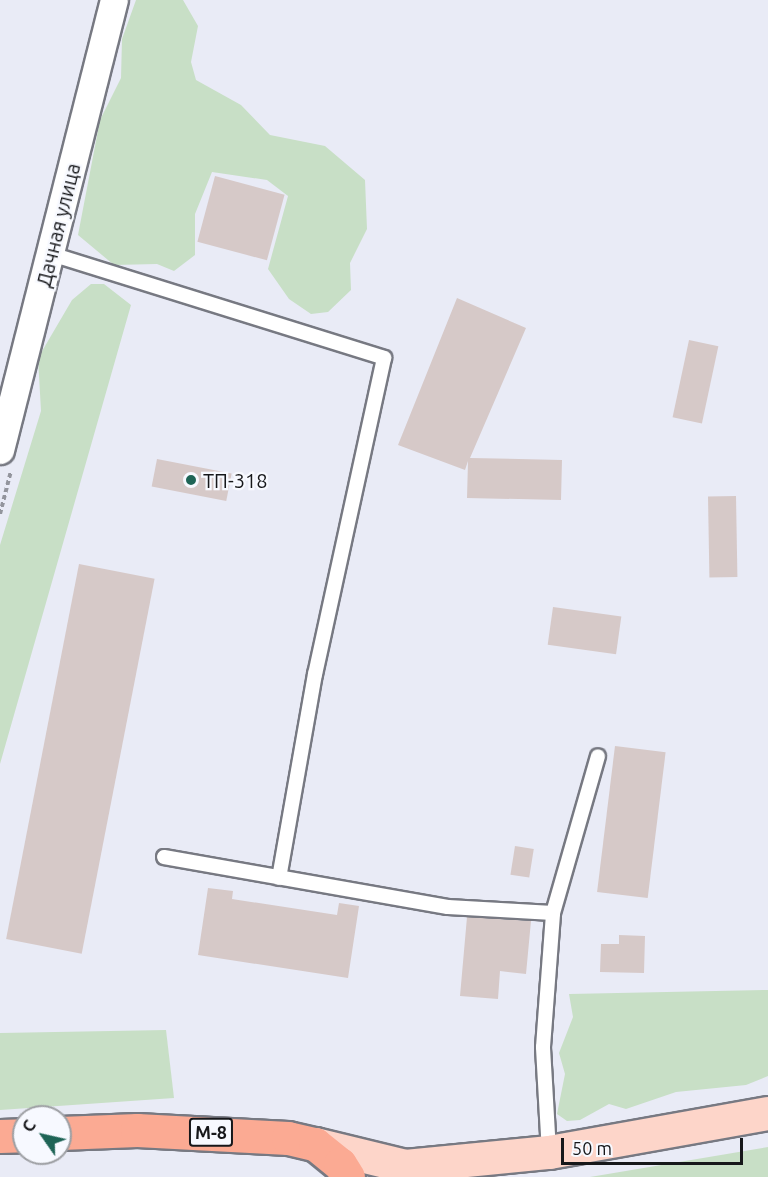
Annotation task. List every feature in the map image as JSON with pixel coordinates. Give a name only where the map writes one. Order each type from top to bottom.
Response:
[{"type":"main road","points":[[315,1144],[405,1166],[549,1152],[768,1113]]},
{"type":"main road","name":"М-8","points":[[72,1133],[220,1132],[315,1144]]},
{"type":"main road","points":[[315,1144],[340,1164],[348,1177]]},
{"type":"main road","points":[[498,1177],[549,1152]]},
{"type":"main road","points":[[517,1177],[549,1152]]},
{"type":"street","name":"Дачная улица","points":[[0,450],[114,0]]},
{"type":"lane","points":[[51,254],[384,358],[315,674],[279,878]]},
{"type":"lane","points":[[549,1152],[543,1047],[553,913],[598,756]]},
{"type":"lane","points":[[164,857],[448,907],[553,913]]},
{"type":"green space","points":[[136,0],[183,0],[198,26],[191,62],[196,80],[241,105],[270,135],[325,146],[365,180],[367,229],[350,263],[351,290],[328,312],[311,314],[289,299],[268,269],[288,196],[267,180],[212,172],[195,214],[195,255],[174,271],[157,264],[114,265],[78,235],[100,120],[121,78],[122,39]]},
{"type":"green space","points":[[91,284],[104,284],[131,305],[0,764],[0,545],[41,411],[38,358],[72,300]]},
{"type":"green space","points":[[768,990],[768,1076],[746,1085],[676,1092],[626,1109],[609,1104],[580,1120],[567,1121],[557,1114],[565,1074],[559,1053],[573,1017],[569,994]]},
{"type":"green space","points":[[166,1030],[174,1098],[72,1105],[12,1105],[12,1109],[0,1110],[0,1033]]},
{"type":"green space","points":[[768,1147],[768,1177],[590,1177]]},
{"type":"building","points":[[215,176],[285,195],[267,260],[197,242]]},
{"type":"building","points":[[457,298],[526,328],[470,458],[562,460],[561,500],[467,498],[468,461],[465,470],[398,445]]},
{"type":"building","points":[[689,340],[718,346],[702,424],[673,417]]},
{"type":"building","name":"ТП-318","points":[[157,459],[232,474],[226,501],[152,486]]},
{"type":"building","points":[[708,496],[736,496],[737,577],[709,577]]},
{"type":"building","points":[[79,564],[155,579],[82,954],[6,939]]},
{"type":"building","points":[[553,607],[621,617],[616,654],[548,645]]},
{"type":"building","points":[[615,746],[666,752],[648,898],[597,892]]},
{"type":"building","points":[[515,846],[534,849],[529,878],[510,875]]},
{"type":"building","points":[[208,888],[233,891],[232,899],[337,915],[339,903],[359,906],[348,978],[198,955]]},
{"type":"building","points":[[467,917],[531,921],[526,974],[500,971],[498,999],[460,996]]},
{"type":"building","points":[[619,935],[645,936],[644,973],[600,972],[601,944],[619,944]]},
{"type":"place","name":"ТП-318","points":[[191,480]]}]
